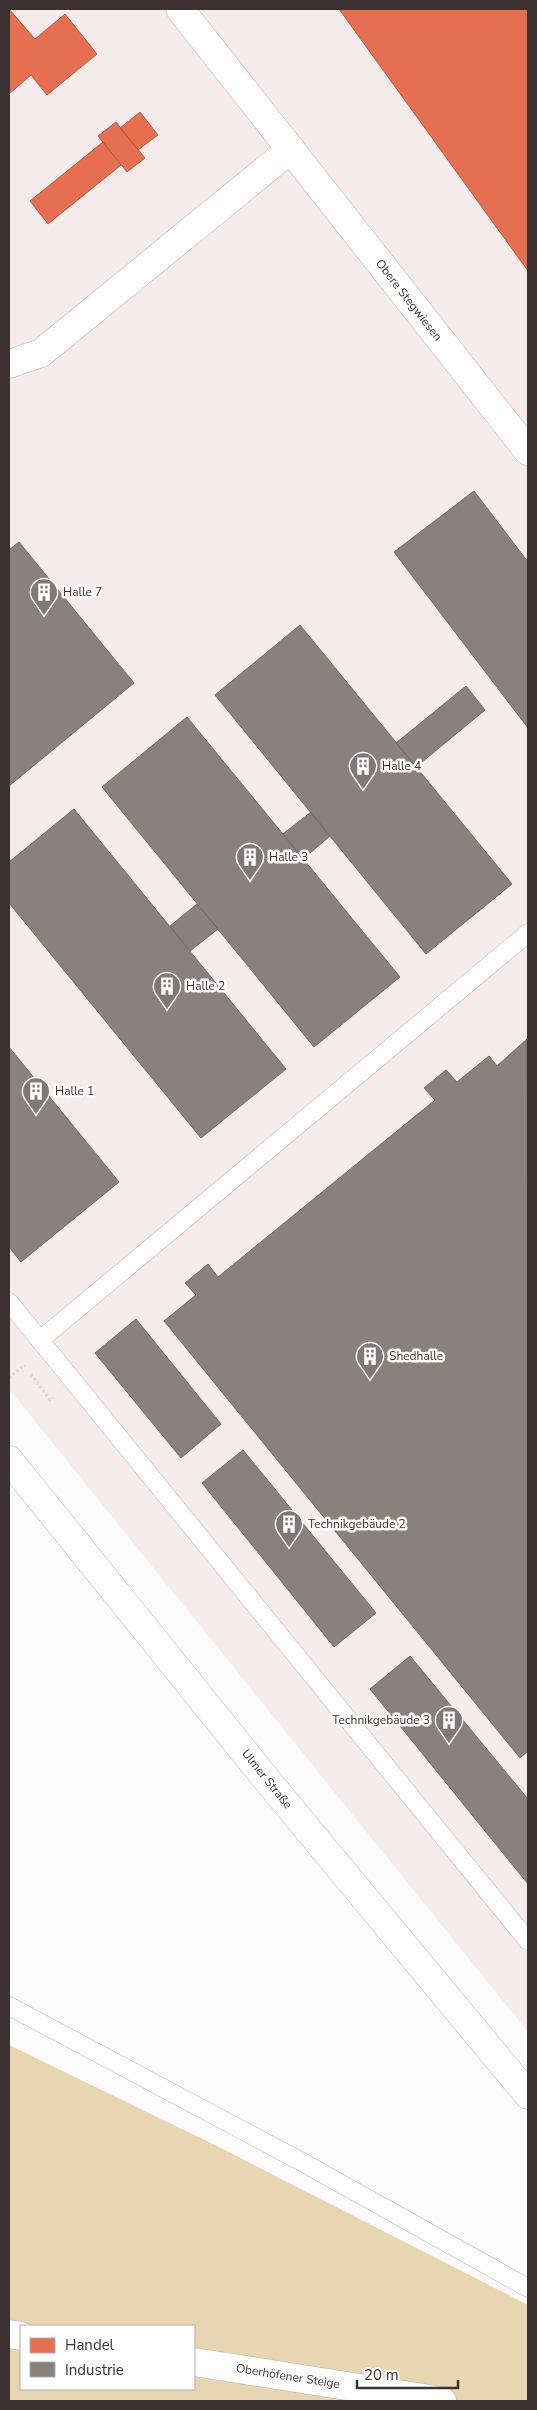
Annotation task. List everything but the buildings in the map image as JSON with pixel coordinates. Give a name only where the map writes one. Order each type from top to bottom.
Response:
[{"type":"street","name":"Obere Stegwiesen","points":[[180,9],[528,451]]},
{"type":"street","points":[[9,364],[42,353],[291,149]]},
{"type":"street","name":"Ulmer Straße","points":[[9,1460],[270,1785],[528,2095]]},
{"type":"street","name":"Oberhöfener Steige","points":[[195,2362],[442,2401]]},
{"type":"lane","points":[[40,1340],[528,933]]},
{"type":"lane","points":[[9,1302],[528,1941]]},
{"type":"lane","points":[[9,2006],[302,2162],[528,2288]]},
{"type":"shaded area","points":[[9,9],[528,9],[528,2032],[9,1389]]},
{"type":"shaded area","points":[[9,2045],[219,2147],[528,2305],[528,2401],[9,2401]]},
{"type":"place","name":"Halle 7","points":[[44,616]]},
{"type":"place","name":"Halle 4","points":[[363,790]]},
{"type":"place","name":"Halle 3","points":[[250,881]]},
{"type":"place","name":"Halle 2","points":[[167,1010]]},
{"type":"place","name":"Halle 1","points":[[36,1115]]},
{"type":"place","name":"Shedhalle","points":[[370,1380]]},
{"type":"place","name":"Technikgebäude 2","points":[[289,1548]]},
{"type":"place","name":"Technikgebäude 3","points":[[449,1744]]}]
